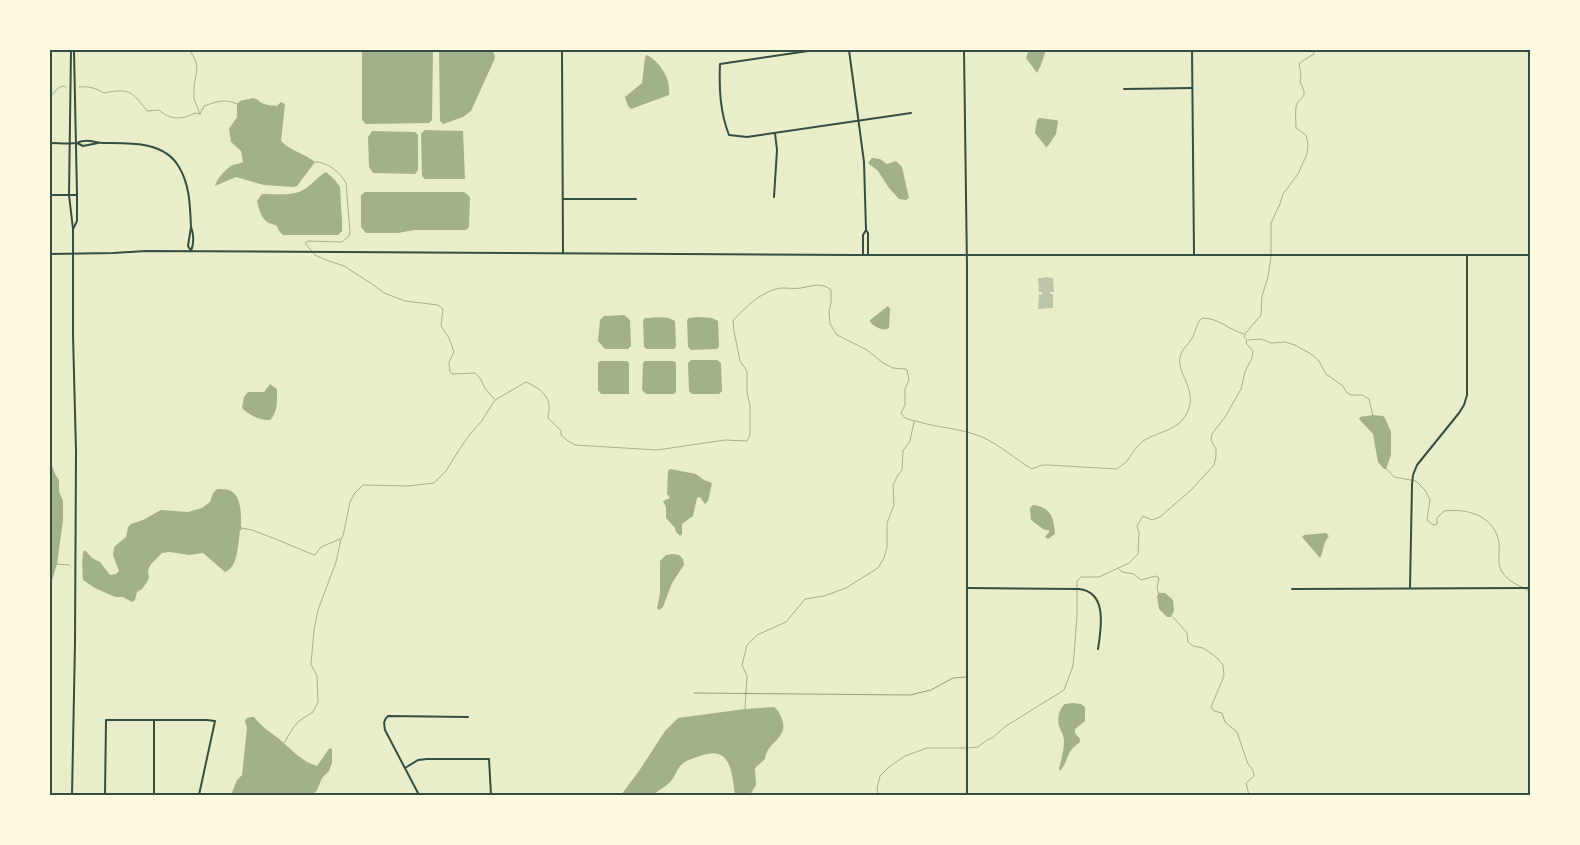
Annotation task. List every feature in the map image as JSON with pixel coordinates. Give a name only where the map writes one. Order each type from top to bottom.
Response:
[{"type":"street","points":[[71,50],[69,195],[74,229],[76,597],[72,795]]},
{"type":"street","points":[[74,50],[78,195],[74,229]]},
{"type":"street","points":[[562,50],[563,253]]},
{"type":"street","points":[[815,50],[720,64],[720,101],[729,135],[741,137],[775,133],[911,113]]},
{"type":"street","points":[[849,50],[865,168],[868,255]]},
{"type":"street","points":[[964,50],[967,254],[967,795]]},
{"type":"street","points":[[1192,50],[1194,254]]},
{"type":"street","points":[[1124,89],[1192,88]]},
{"type":"street","points":[[774,197],[777,150],[775,133]]},
{"type":"street","points":[[77,143],[83,141],[144,145],[160,150],[173,159],[182,173],[190,204],[191,227],[188,246],[192,251]]},
{"type":"street","points":[[50,143],[69,142],[89,146],[99,142]]},
{"type":"street","points":[[50,195],[78,195]]},
{"type":"street","points":[[563,199],[636,199]]},
{"type":"street","points":[[191,227],[194,246],[192,251]]},
{"type":"street","points":[[863,255],[863,235],[866,230]]},
{"type":"street","points":[[50,254],[192,251],[863,255],[1530,255]]},
{"type":"street","points":[[1410,588],[1413,475],[1421,459],[1459,413],[1467,395],[1467,254]]},
{"type":"street","points":[[967,588],[1079,589],[1089,591],[1095,596],[1101,615],[1102,625],[1098,649]]},
{"type":"street","points":[[1292,589],[1530,588]]},
{"type":"street","points":[[419,795],[385,730],[385,718],[388,716],[468,717]]},
{"type":"street","points":[[105,795],[106,720],[215,721],[199,795]]},
{"type":"street","points":[[154,720],[154,795]]},
{"type":"street","points":[[405,768],[418,760],[427,759],[489,759],[491,795]]},
{"type":"lane","points":[[694,693],[910,695],[931,690],[953,678],[968,677]]},
{"type":"shaded area","points":[[362,50],[433,50],[432,120],[429,123],[366,124],[362,120]]},
{"type":"shaded area","points":[[439,50],[493,50],[495,58],[471,111],[463,117],[443,124],[440,121]]},
{"type":"shaded area","points":[[1029,50],[1046,50],[1037,73],[1026,58]]},
{"type":"shaded area","points":[[647,55],[657,62],[667,77],[669,95],[631,109],[625,97],[642,83],[645,57]]},
{"type":"shaded area","points":[[253,98],[268,105],[277,106],[281,102],[285,104],[281,141],[315,162],[297,186],[264,185],[236,177],[215,186],[219,178],[232,165],[243,162],[241,151],[231,142],[229,129],[237,117],[237,104],[240,101]]},
{"type":"shaded area","points":[[1039,118],[1058,121],[1056,134],[1046,147],[1035,133]]},
{"type":"shaded area","points":[[425,130],[463,131],[465,179],[425,179],[422,176],[421,134]]},
{"type":"shaded area","points":[[372,131],[415,132],[418,135],[418,170],[415,174],[373,173],[369,167],[368,137]]},
{"type":"shaded area","points":[[872,158],[880,159],[887,164],[896,161],[902,167],[909,198],[906,200],[899,199],[878,171],[868,163]]},
{"type":"shaded area","points":[[326,172],[340,187],[342,231],[338,235],[283,235],[277,226],[264,219],[257,201],[262,194],[299,192]]},
{"type":"shaded area","points":[[365,192],[464,192],[470,198],[469,227],[466,230],[414,230],[398,233],[366,233],[361,227],[361,195]]},
{"type":"shaded area","points":[[888,306],[890,309],[889,328],[884,329],[874,326],[870,320]]},
{"type":"shaded area","points":[[624,315],[630,320],[631,346],[628,349],[605,349],[598,341],[600,320],[604,316]]},
{"type":"shaded area","points":[[664,317],[675,321],[676,346],[674,349],[647,349],[644,347],[643,320],[645,318]]},
{"type":"shaded area","points":[[698,317],[712,318],[718,321],[719,347],[717,349],[691,350],[688,347],[687,320]]},
{"type":"shaded area","points":[[691,360],[717,360],[721,363],[722,391],[719,394],[692,394],[689,391],[688,363]]},
{"type":"shaded area","points":[[600,361],[627,361],[629,363],[629,394],[601,394],[598,390],[598,363]]},
{"type":"shaded area","points":[[645,361],[674,361],[676,363],[676,392],[674,394],[646,394],[642,390],[643,363]]},
{"type":"shaded area","points":[[270,384],[277,389],[277,398],[276,410],[270,420],[262,420],[255,417],[242,408],[244,397],[248,392],[264,392]]},
{"type":"shaded area","points":[[1383,416],[1391,432],[1391,455],[1386,469],[1378,462],[1373,434],[1359,419],[1360,417]]},
{"type":"shaded area","points":[[50,460],[59,480],[59,491],[63,501],[63,520],[57,564],[50,587]]},
{"type":"shaded area","points":[[670,469],[696,474],[712,483],[708,501],[705,504],[700,497],[697,498],[693,516],[682,524],[682,534],[680,536],[666,518],[666,507],[663,501],[670,498],[667,494],[668,471]]},
{"type":"shaded area","points":[[217,489],[228,490],[233,493],[240,506],[242,528],[235,561],[229,570],[225,572],[203,553],[189,555],[170,552],[162,553],[151,564],[148,570],[149,578],[147,582],[137,592],[135,600],[132,602],[123,597],[115,597],[83,580],[82,559],[85,550],[92,558],[100,562],[110,575],[116,574],[119,571],[113,555],[114,548],[126,537],[128,527],[131,524],[161,510],[188,512],[202,508],[210,502],[213,493]]},
{"type":"shaded area","points":[[1033,505],[1044,508],[1052,518],[1055,534],[1048,539],[1045,537],[1050,531],[1043,529],[1031,520],[1030,508]]},
{"type":"shaded area","points":[[1326,533],[1329,536],[1320,558],[1302,537],[1304,535]]},
{"type":"shaded area","points":[[666,555],[679,555],[683,559],[684,565],[672,583],[663,607],[659,610],[657,608],[660,593],[660,561]]},
{"type":"shaded area","points":[[1159,593],[1165,593],[1173,600],[1174,611],[1171,617],[1167,617],[1159,609],[1157,596]]},
{"type":"shaded area","points":[[1065,704],[1081,704],[1085,707],[1085,721],[1075,729],[1080,742],[1072,749],[1060,771],[1064,741],[1058,723],[1059,714]]},
{"type":"shaded area","points":[[774,707],[781,717],[783,730],[770,748],[765,759],[755,768],[756,785],[750,795],[735,795],[733,778],[728,763],[724,757],[710,753],[693,758],[682,764],[671,781],[654,795],[621,795],[665,731],[678,718]]},
{"type":"shaded area","points":[[254,717],[296,754],[317,766],[328,750],[332,749],[332,763],[329,771],[322,778],[313,795],[231,795],[237,780],[242,775],[247,728],[245,721]]},
{"type":"building","points":[[1038,278],[1053,278],[1054,292],[1050,292],[1050,294],[1053,294],[1053,308],[1038,309],[1039,294],[1042,295],[1042,292],[1039,292]]},
{"type":"waterway","points":[[190,50],[196,62],[194,99],[200,114]]},
{"type":"waterway","points":[[1245,334],[1261,315],[1262,296],[1268,277],[1271,257],[1271,223],[1283,194],[1298,174],[1307,154],[1308,144],[1306,135],[1296,128],[1296,109],[1297,103],[1304,95],[1300,82],[1299,64],[1314,54],[1313,50]]},
{"type":"waterway","points":[[1527,50],[1530,58]]},
{"type":"waterway","points":[[50,97],[57,89],[62,86],[66,87]]},
{"type":"waterway","points":[[79,87],[92,88],[104,93],[125,91],[133,95],[147,111],[159,110],[167,116],[176,118],[195,113],[200,114],[204,106],[217,102],[228,101],[237,104]]},
{"type":"waterway","points":[[315,162],[320,162],[333,168],[346,183],[350,232],[349,236],[342,242],[308,241],[305,243],[315,255],[344,266],[384,293],[405,301],[438,305],[443,309],[441,326],[449,338],[454,352],[449,362],[450,372],[452,374],[475,373],[494,399]]},
{"type":"waterway","points":[[284,743],[293,728],[299,721],[313,712],[318,702],[317,676],[311,664],[314,630],[318,610],[336,562],[350,502],[354,494],[363,485],[408,486],[434,483],[446,471],[495,400],[526,382],[543,393],[548,400],[548,418],[561,431],[561,435],[575,445],[657,450],[725,440],[747,441],[750,435],[747,371],[740,361],[733,321],[749,305],[775,289],[820,285],[831,290],[830,324],[837,335],[867,350],[883,363],[893,368],[907,370],[909,380],[905,389],[905,405],[901,413],[905,418],[982,437],[1032,469],[1042,465],[1117,469],[1126,462],[1143,441],[1179,424],[1187,413],[1190,404],[1189,388],[1180,361],[1181,354],[1192,338],[1200,320],[1202,318],[1214,320],[1244,334]]},
{"type":"waterway","points":[[878,795],[877,788],[880,776],[905,756],[927,748],[978,747],[1006,726],[1064,690],[1073,666],[1077,616],[1077,581],[1081,577],[1099,577],[1129,563],[1138,554],[1139,533],[1137,526],[1143,516],[1152,520],[1160,517],[1191,490],[1214,465],[1216,449],[1211,440],[1212,434],[1225,417],[1241,389],[1245,372],[1252,358],[1253,351],[1246,343],[1245,335]]},
{"type":"waterway","points":[[1248,340],[1261,339],[1271,343],[1285,342],[1311,354],[1319,361],[1326,374],[1343,386],[1347,393],[1362,395],[1369,399],[1373,416]]},
{"type":"waterway","points":[[745,709],[747,676],[742,665],[747,645],[757,635],[786,622],[805,599],[824,596],[846,588],[878,568],[884,558],[887,547],[887,523],[894,505],[893,485],[902,470],[903,451],[910,441],[914,422]]},
{"type":"waterway","points":[[1386,468],[1394,477],[1416,481],[1425,490],[1430,500],[1427,520],[1433,525],[1437,524],[1437,518],[1444,511],[1453,510],[1471,513],[1486,520],[1492,526],[1499,543],[1501,570],[1505,576],[1522,587]]},
{"type":"waterway","points":[[241,528],[252,530],[314,555],[321,547],[340,539]]},
{"type":"waterway","points":[[55,564],[70,565]]},
{"type":"waterway","points":[[1119,569],[1122,572],[1134,574],[1141,580],[1156,576],[1159,578],[1157,588],[1159,594]]},
{"type":"waterway","points":[[1525,589],[1530,592]]},
{"type":"waterway","points":[[1173,617],[1187,633],[1188,642],[1193,646],[1203,648],[1216,657],[1223,665],[1224,676],[1211,707],[1214,711],[1222,713],[1225,722],[1237,732],[1248,764],[1253,770],[1254,776],[1246,783],[1249,795]]}]
